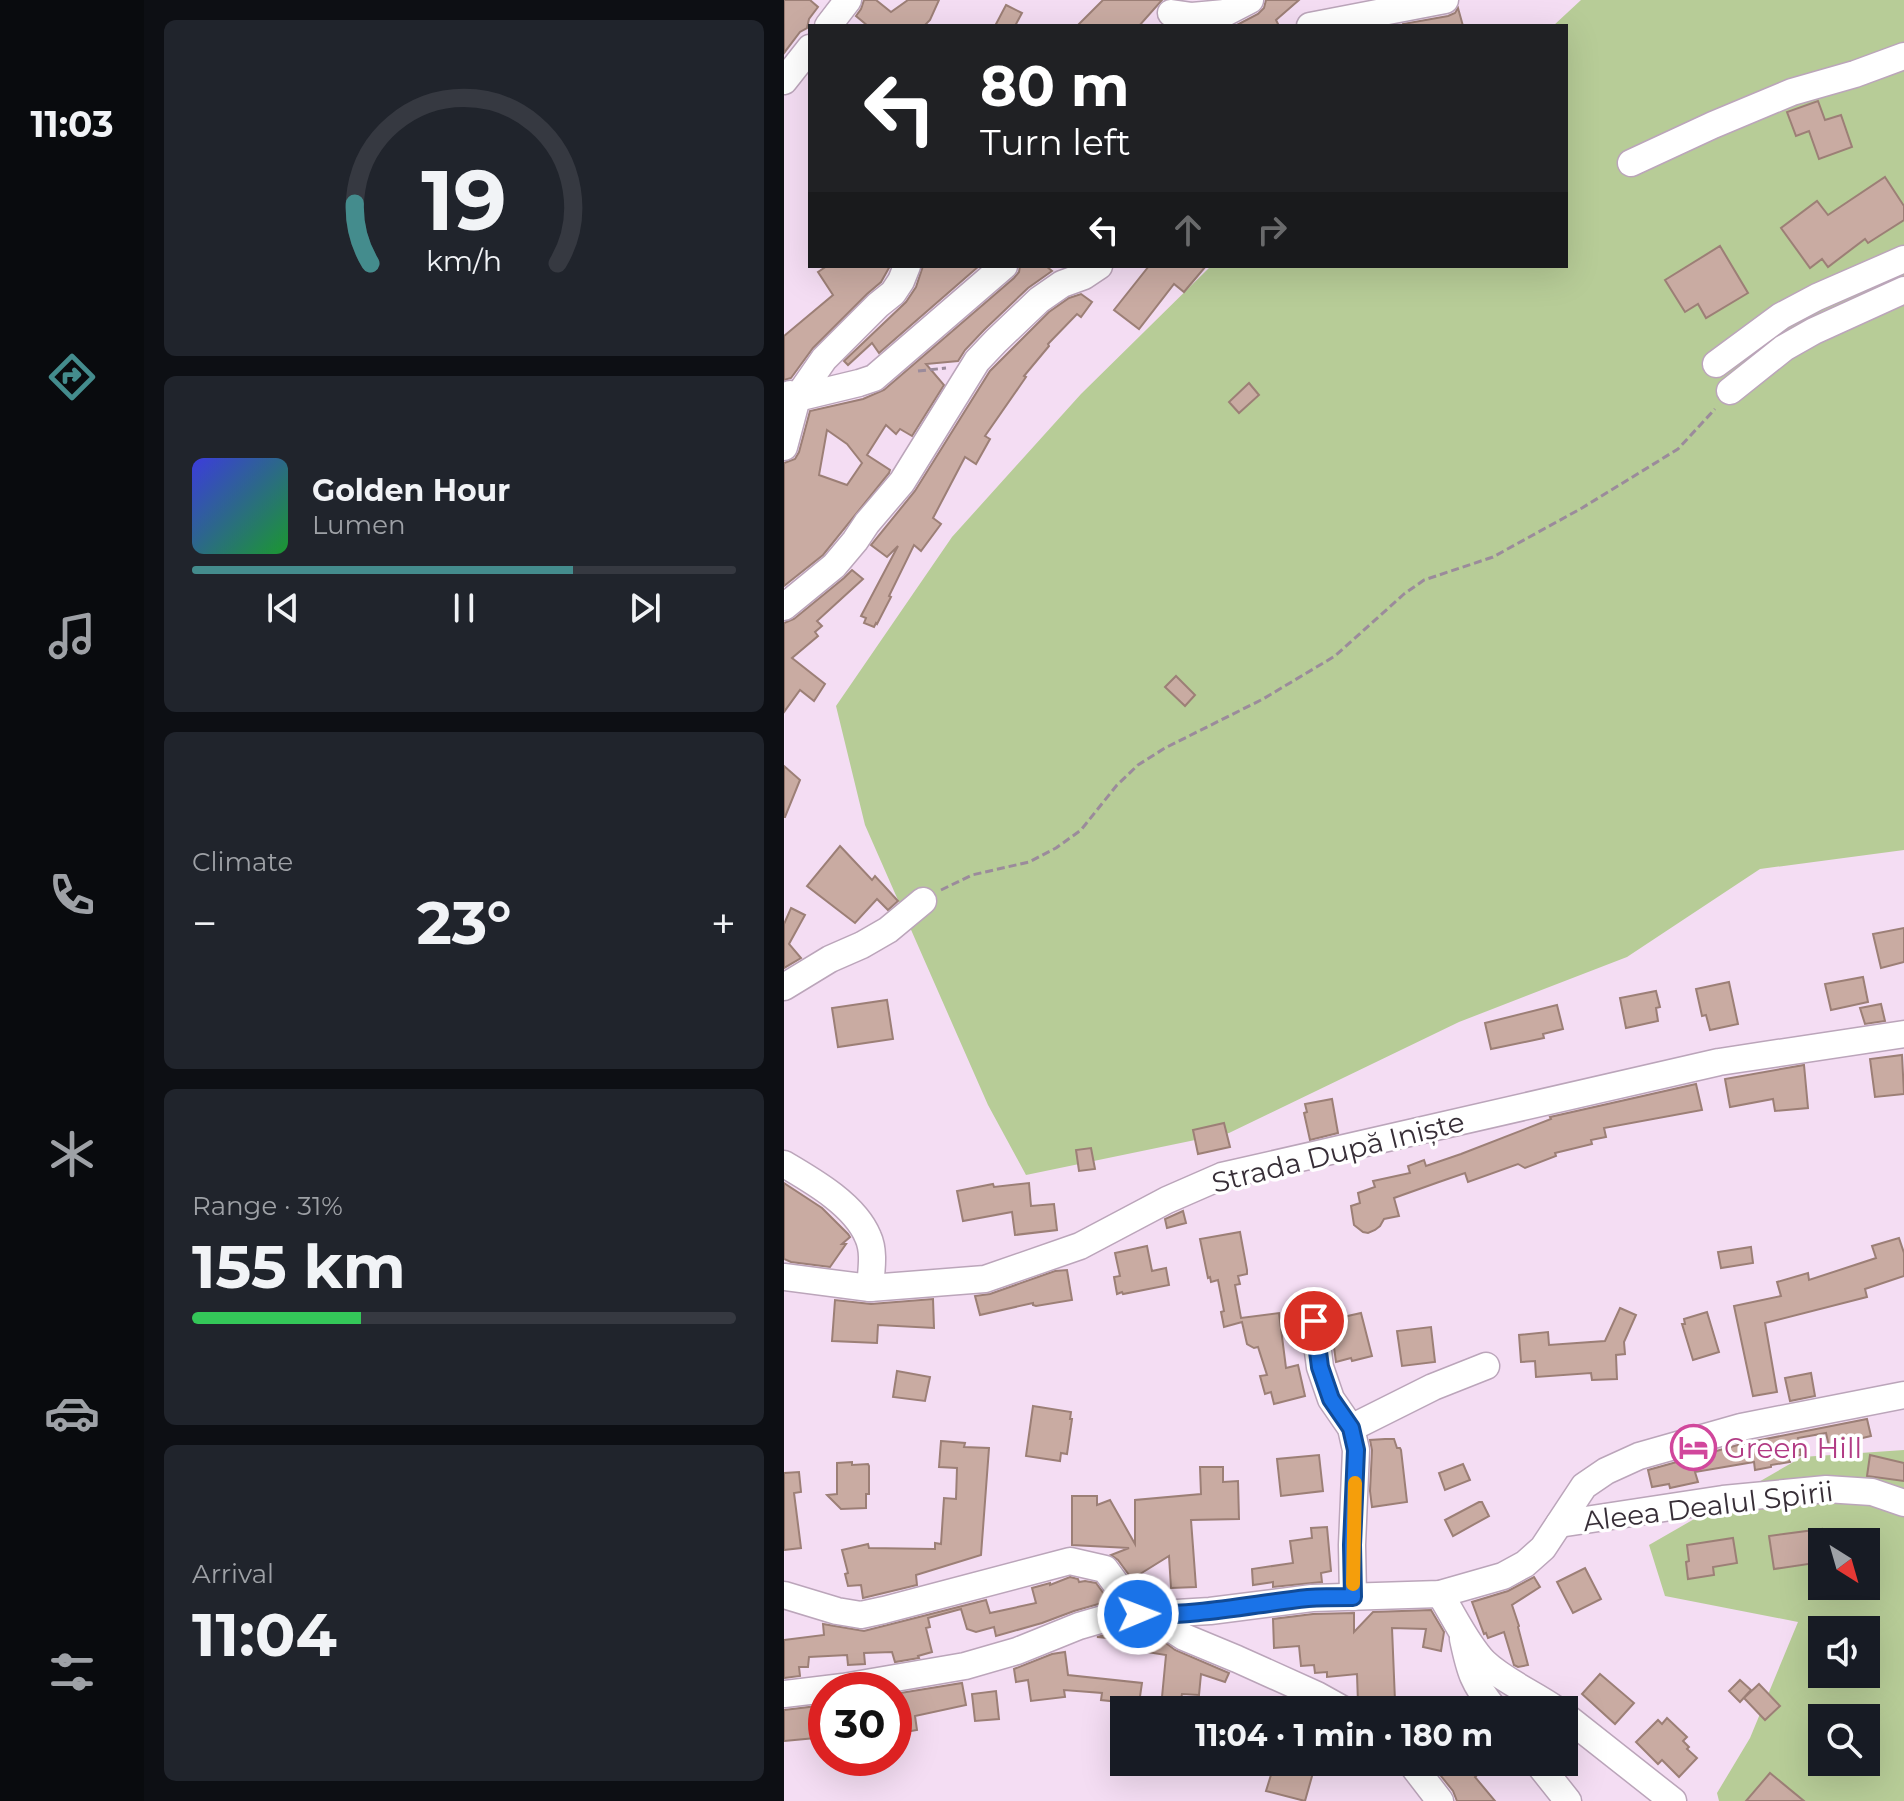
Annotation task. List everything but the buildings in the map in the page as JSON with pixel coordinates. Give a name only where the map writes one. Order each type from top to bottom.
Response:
[{"type":"street","points":[[830,24],[848,0]]},
{"type":"street","points":[[1168,13],[1192,16],[1225,13],[1250,0]]},
{"type":"street","points":[[1312,24],[1342,0]]},
{"type":"street","points":[[1320,24],[1445,0]]},
{"type":"street","points":[[784,81],[808,51]]},
{"type":"street","points":[[1631,163],[1792,92],[1904,56]]},
{"type":"street","points":[[1716,364],[1781,316],[1904,259]]},
{"type":"street","points":[[784,447],[790,395],[893,293],[906,268]]},
{"type":"street","points":[[790,395],[874,378],[1002,268]]},
{"type":"street","points":[[784,607],[834,566],[855,541],[902,482],[977,361],[1008,327],[1062,284],[1096,268]]},
{"type":"street","points":[[1730,391],[1784,348],[1904,290]]},
{"type":"street","points":[[784,987],[830,959],[888,930],[923,901]]},
{"type":"street","name":"Strada După Iniște","points":[[784,1277],[870,1288],[985,1279],[1080,1246],[1167,1200],[1222,1176],[1719,1062],[1904,1034]]},
{"type":"street","points":[[784,1164],[829,1193],[856,1217],[869,1239],[872,1263],[870,1288]]},
{"type":"street","points":[[1314,1321],[1320,1367],[1331,1399],[1351,1428],[1356,1450],[1353,1597]]},
{"type":"street","points":[[1351,1428],[1433,1387],[1486,1366]]},
{"type":"street","points":[[784,1694],[965,1666],[1017,1651],[1110,1617],[1210,1611],[1312,1598],[1440,1594],[1503,1576],[1525,1564],[1543,1548],[1584,1486],[1606,1471],[1639,1456],[1741,1427],[1904,1395]]},
{"type":"street","name":"Aleea Dealul Spirii","points":[[1559,1524],[1723,1499],[1826,1489],[1872,1492],[1904,1503]]},
{"type":"street","points":[[784,1595],[861,1615],[1070,1561],[1105,1569],[1148,1614],[1184,1637],[1316,1696]]},
{"type":"street","points":[[1440,1594],[1484,1661],[1504,1678],[1536,1696]]},
{"type":"street","points":[[1461,1628],[1470,1672],[1484,1696]]},
{"type":"street","points":[[1578,1726],[1673,1801]]},
{"type":"street","points":[[1421,1776],[1440,1801]]},
{"type":"street","points":[[1548,1776],[1568,1801]]},
{"type":"path","points":[[880,374],[936,370],[977,361]]},
{"type":"path","points":[[923,901],[972,875],[1029,862],[1056,848],[1081,830],[1117,785],[1138,765],[1165,748],[1263,699],[1335,656],[1424,580],[1469,566],[1517,544],[1678,449],[1730,391]]},
{"type":"green space","points":[[1581,0],[1904,0],[1904,850],[1760,869],[1627,957],[1459,1022],[1229,1133],[1026,1175],[988,1105],[865,825],[836,706],[952,537],[1081,394],[1209,268],[1568,268],[1568,24],[1555,24]]},
{"type":"green space","points":[[1904,1450],[1904,1801],[1719,1801],[1717,1793],[1750,1738],[1798,1622],[1665,1596],[1649,1545],[1802,1457]]},
{"type":"slow traffic","points":[[1353,1584],[1355,1483]]},
{"type":"place","name":"Green Hill","points":[[1693,1448]]},
{"type":"route","points":[[1138,1614],[1210,1611],[1312,1598],[1353,1597],[1356,1450],[1351,1428],[1331,1399],[1320,1367],[1314,1321]]}]
